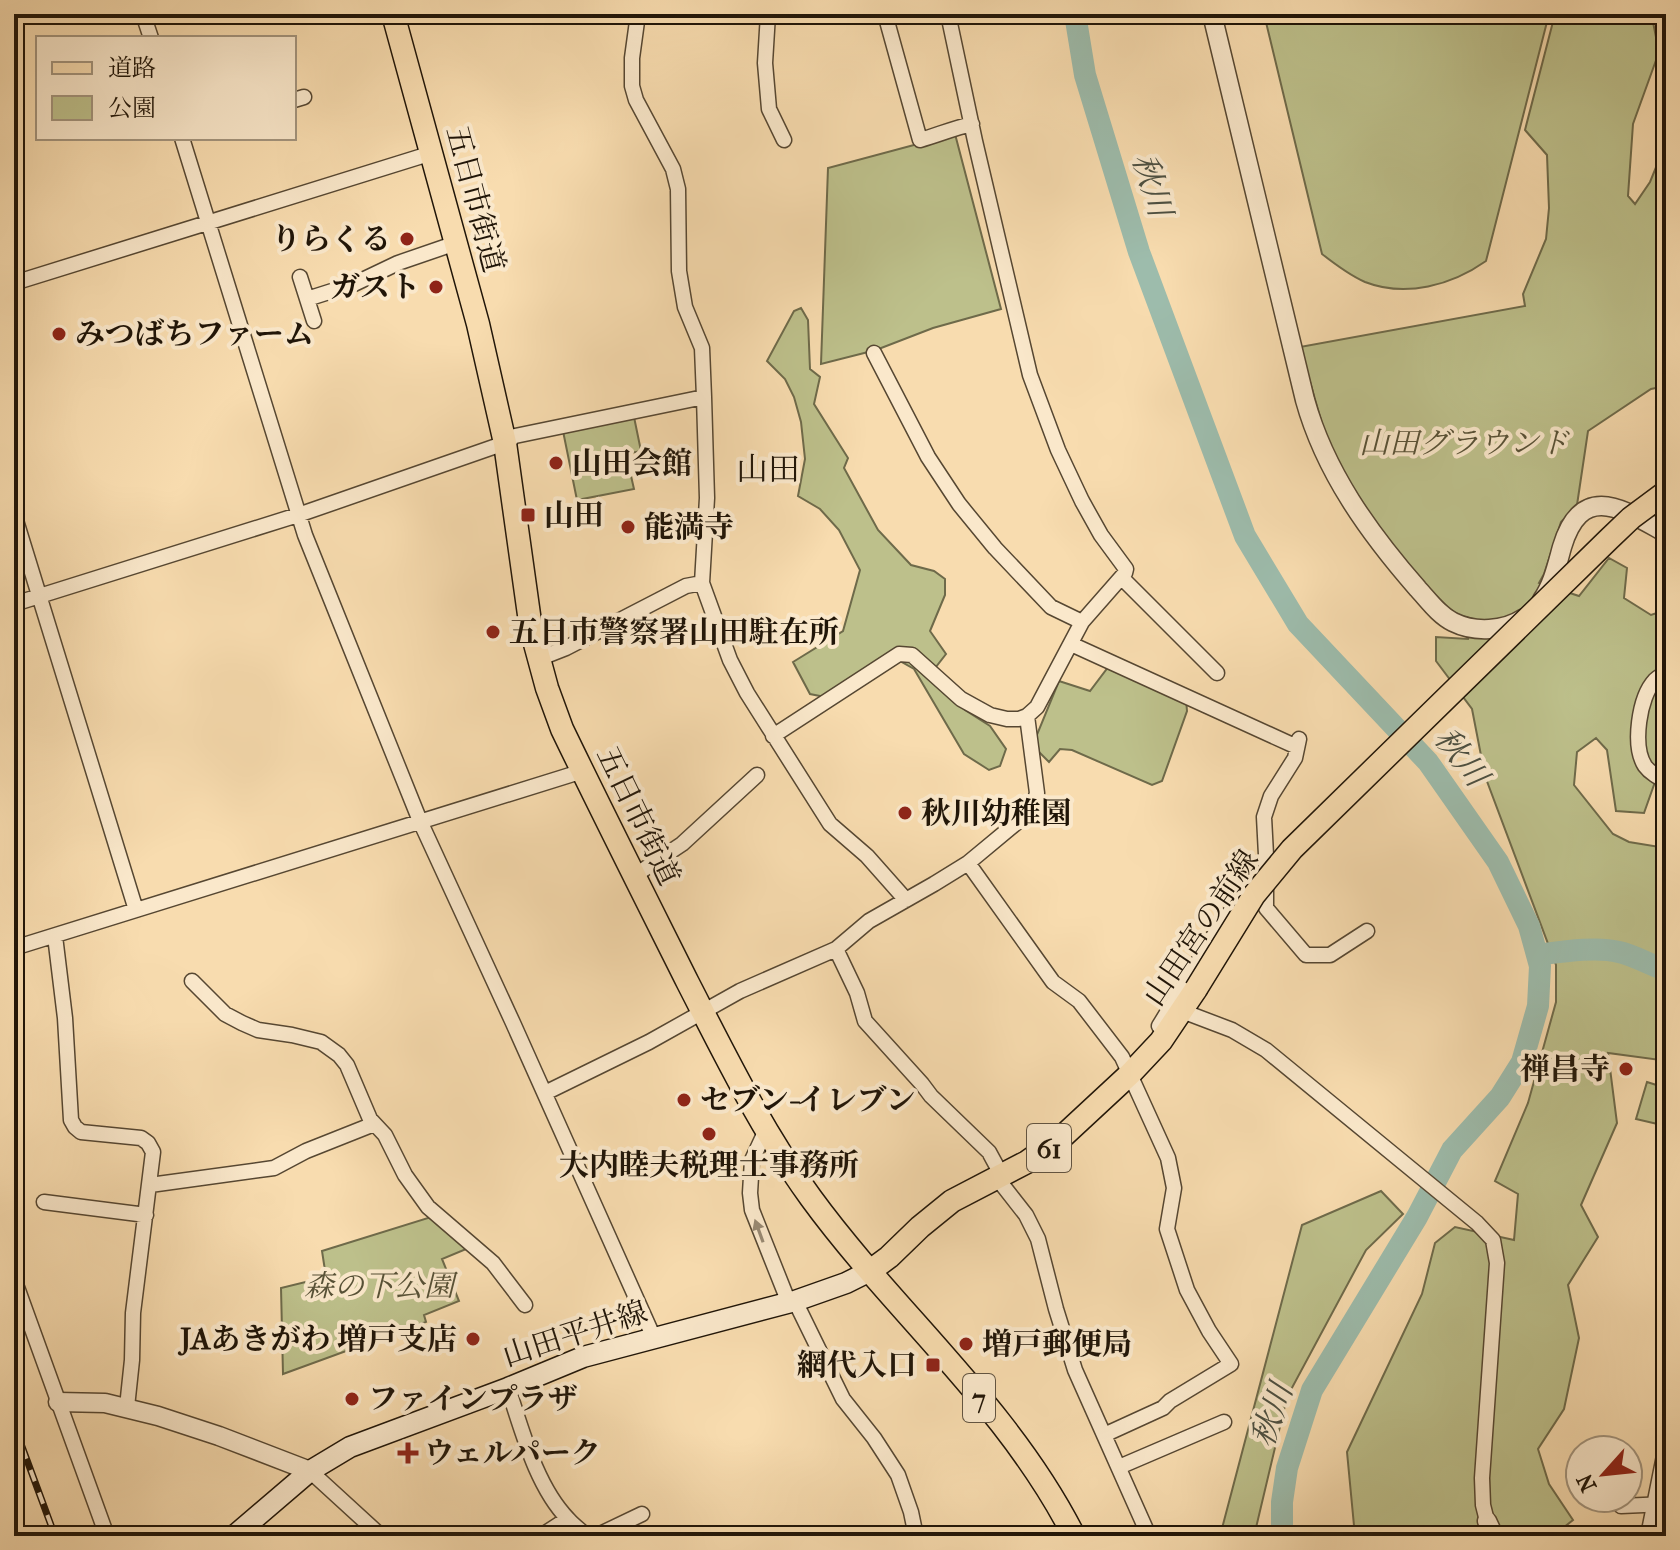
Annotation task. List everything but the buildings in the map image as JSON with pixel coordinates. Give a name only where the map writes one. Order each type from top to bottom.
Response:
[{"type":"main road","name":"五日市街道","points":[[397,16],[478,324],[505,443],[525,599],[538,659],[562,729],[741,1088],[787,1164],[810,1198],[1025,1454],[1074,1536]]},
{"type":"main road","name":"山田宮の前線","points":[[870,1271],[952,1201],[1050,1147],[1130,1074],[1161,1041],[1247,905],[1292,849],[1631,518],[1666,492]]},
{"type":"main road","name":"山田平井線","points":[[234,1536],[310,1471],[350,1447],[583,1357],[792,1302],[870,1271]]},
{"type":"street","points":[[143,14],[150,36]]},
{"type":"street","points":[[638,14],[632,86],[636,100],[673,169],[678,189],[679,271],[685,307],[702,348],[707,498],[702,583],[730,660],[773,736],[830,824],[867,856],[906,900]]},
{"type":"street","points":[[768,14],[765,63],[769,109],[784,140]]},
{"type":"street","points":[[885,14],[920,140],[972,124]]},
{"type":"street","points":[[773,736],[899,654],[912,655],[961,699],[990,715],[1007,719],[1027,716],[1037,707],[1082,622],[1122,578],[1126,569],[1101,535],[1082,501],[1058,450],[1030,375],[948,14]]},
{"type":"street","points":[[1212,14],[1314,430],[1364,522],[1397,565],[1446,618],[1469,628],[1491,629],[1515,623],[1537,605],[1552,579],[1567,531],[1576,517],[1586,511],[1596,507],[1614,507],[1666,533]]},
{"type":"street","points":[[183,140],[298,515],[420,821],[654,1338]]},
{"type":"street","points":[[14,283],[432,153]]},
{"type":"street","points":[[307,299],[354,284],[398,263],[456,243]]},
{"type":"street","points":[[300,277],[314,321]]},
{"type":"street","points":[[874,353],[928,457],[959,504],[995,548],[1051,607],[1082,622]]},
{"type":"street","points":[[14,604],[298,515],[505,443],[515,436],[704,397]]},
{"type":"street","points":[[14,514],[136,910]]},
{"type":"street","points":[[1122,578],[1217,673]]},
{"type":"street","points":[[1666,580],[1666,597]]},
{"type":"street","points":[[538,659],[566,648],[686,586],[702,583]]},
{"type":"street","points":[[1071,644],[1298,743],[1295,758],[1271,796],[1264,817],[1266,908],[1306,955],[1330,955],[1367,931]]},
{"type":"street","points":[[1666,673],[1655,679],[1648,690],[1639,721],[1642,759],[1652,773],[1666,781]]},
{"type":"street","points":[[545,1093],[649,1042],[740,991],[836,949],[869,921],[968,863],[1027,814],[1034,803],[1037,793],[1027,716]]},
{"type":"street","points":[[14,948],[583,771]]},
{"type":"street","points":[[634,876],[682,844],[757,775]]},
{"type":"street","points":[[968,863],[1053,982],[1079,1001],[1122,1057],[1168,1158],[1174,1188],[1167,1229],[1186,1286],[1209,1331],[1231,1364],[1163,1408],[1104,1435]]},
{"type":"street","points":[[1161,1041],[1156,1031],[1167,1012],[1219,927],[1265,864]]},
{"type":"street","points":[[55,936],[65,1018],[71,1120],[81,1132],[141,1138],[153,1152],[133,1313],[127,1407]]},
{"type":"street","points":[[836,949],[857,993],[865,1021],[931,1096],[989,1152],[999,1177],[1026,1215],[1038,1239],[1075,1370],[1149,1536]]},
{"type":"street","points":[[192,981],[225,1014],[242,1023],[258,1030],[321,1042],[339,1055],[347,1065],[374,1124],[385,1135],[405,1175],[428,1207],[493,1263],[525,1305]]},
{"type":"street","points":[[1182,1011],[1232,1030],[1266,1050],[1477,1223],[1493,1240],[1497,1263],[1482,1493],[1491,1528]]},
{"type":"street","points":[[150,1185],[274,1168],[306,1151],[374,1124]]},
{"type":"street","points":[[766,1130],[752,1160],[750,1193],[752,1210],[764,1245],[843,1399],[898,1475],[916,1536]]},
{"type":"street","points":[[44,1202],[146,1215]]},
{"type":"street","points":[[14,1279],[107,1536]]},
{"type":"street","points":[[508,1388],[533,1462],[553,1500],[567,1519],[587,1536]]},
{"type":"street","points":[[58,1402],[127,1407],[219,1436],[310,1471],[381,1536]]},
{"type":"street","points":[[1119,1467],[1224,1422]]},
{"type":"street","points":[[1650,1536],[1662,1504],[1666,1456]]},
{"type":"street","points":[[596,1536],[642,1514]]},
{"type":"street","points":[[541,1536],[567,1519]]},
{"type":"green space","points":[[1264,14],[1549,14],[1486,261],[1444,282],[1396,289],[1365,282],[1322,254]]},
{"type":"green space","name":"山田グラウンド","points":[[1555,14],[1653,14],[1659,52],[1633,124],[1628,196],[1635,204],[1650,182],[1666,143],[1666,386],[1651,389],[1588,431],[1577,505],[1561,522],[1539,583],[1579,596],[1609,558],[1627,568],[1624,598],[1651,615],[1666,610],[1666,722],[1661,726],[1661,765],[1644,813],[1616,811],[1607,750],[1596,738],[1577,752],[1574,785],[1613,834],[1629,842],[1666,848],[1666,1041],[1660,1060],[1608,1053],[1617,1123],[1581,1205],[1598,1237],[1568,1285],[1579,1338],[1564,1409],[1538,1449],[1549,1484],[1564,1506],[1564,1514],[1569,1514],[1573,1520],[1553,1536],[1355,1536],[1347,1452],[1422,1294],[1435,1243],[1455,1227],[1514,1240],[1518,1194],[1495,1181],[1528,1103],[1556,1002],[1556,965],[1485,776],[1472,709],[1436,661],[1436,637],[1468,639],[1473,619],[1448,608],[1400,560],[1331,455],[1300,347],[1525,306],[1523,294],[1546,239],[1549,208],[1547,155],[1525,130]]},
{"type":"green space","points":[[955,134],[1001,309],[933,328],[876,350],[821,364],[828,168]]},
{"type":"green space","points":[[801,308],[808,320],[810,369],[820,377],[814,404],[848,458],[844,468],[878,530],[911,565],[934,571],[945,579],[945,595],[930,631],[946,654],[929,676],[965,710],[990,726],[1006,749],[1000,766],[989,770],[964,754],[914,669],[898,660],[825,697],[810,694],[793,662],[843,631],[860,570],[839,530],[820,509],[798,496],[805,459],[801,422],[785,379],[767,361],[794,311]]},
{"type":"green space","points":[[634,417],[641,451],[626,454],[634,489],[577,500],[563,431]]},
{"type":"green space","points":[[1109,666],[1186,699],[1187,711],[1162,781],[1152,785],[1072,750],[1060,749],[1049,762],[1039,752],[1036,737],[1059,681],[1090,691]]},
{"type":"green space","points":[[1647,1082],[1666,1088],[1666,1126],[1636,1119]]},
{"type":"green space","points":[[1381,1191],[1403,1214],[1366,1250],[1287,1397],[1255,1532],[1257,1536],[1220,1536],[1302,1225]]},
{"type":"green space","name":"森の下公園","points":[[431,1217],[471,1247],[442,1259],[459,1301],[424,1315],[426,1322],[283,1374],[281,1288],[326,1277],[322,1251]]},
{"type":"waterway","name":"秋川","points":[[1075,14],[1085,75],[1139,252],[1245,536],[1298,624],[1428,762],[1498,862],[1529,926],[1540,966],[1538,1006],[1522,1062],[1500,1097],[1452,1150],[1417,1217],[1312,1390],[1287,1468],[1282,1502],[1282,1536]]},
{"type":"waterway","points":[[1537,955],[1610,950],[1666,970]]},
{"type":"railway","points":[[14,1425],[55,1536]]},
{"type":"place","name":"りらくる","points":[[407,239]]},
{"type":"place","name":"ガスト","points":[[436,287]]},
{"type":"place","name":"みつばちファーム","points":[[59,334]]},
{"type":"place","name":"山田会館","points":[[556,463]]},
{"type":"place","name":"山田","points":[[528,515]]},
{"type":"place","name":"能満寺","points":[[628,527]]},
{"type":"place","name":"五日市警察署山田駐在所","points":[[493,632]]},
{"type":"place","name":"秋川幼稚園","points":[[905,813]]},
{"type":"place","name":"禅昌寺","points":[[1626,1069]]},
{"type":"place","name":"セブン-イレブン","points":[[684,1100]]},
{"type":"place","name":"大内睦夫税理士事務所","points":[[709,1134]]},
{"type":"place","name":"JAあきがわ 増戸支店","points":[[473,1339]]},
{"type":"place","name":"増戸郵便局","points":[[966,1344]]},
{"type":"place","name":"網代入口","points":[[933,1365]]},
{"type":"place","name":"ファインプラザ","points":[[352,1399]]},
{"type":"place","name":"ウェルパーク","points":[[408,1453]]},
{"type":"district","name":"山田","points":[[768,469]]}]
